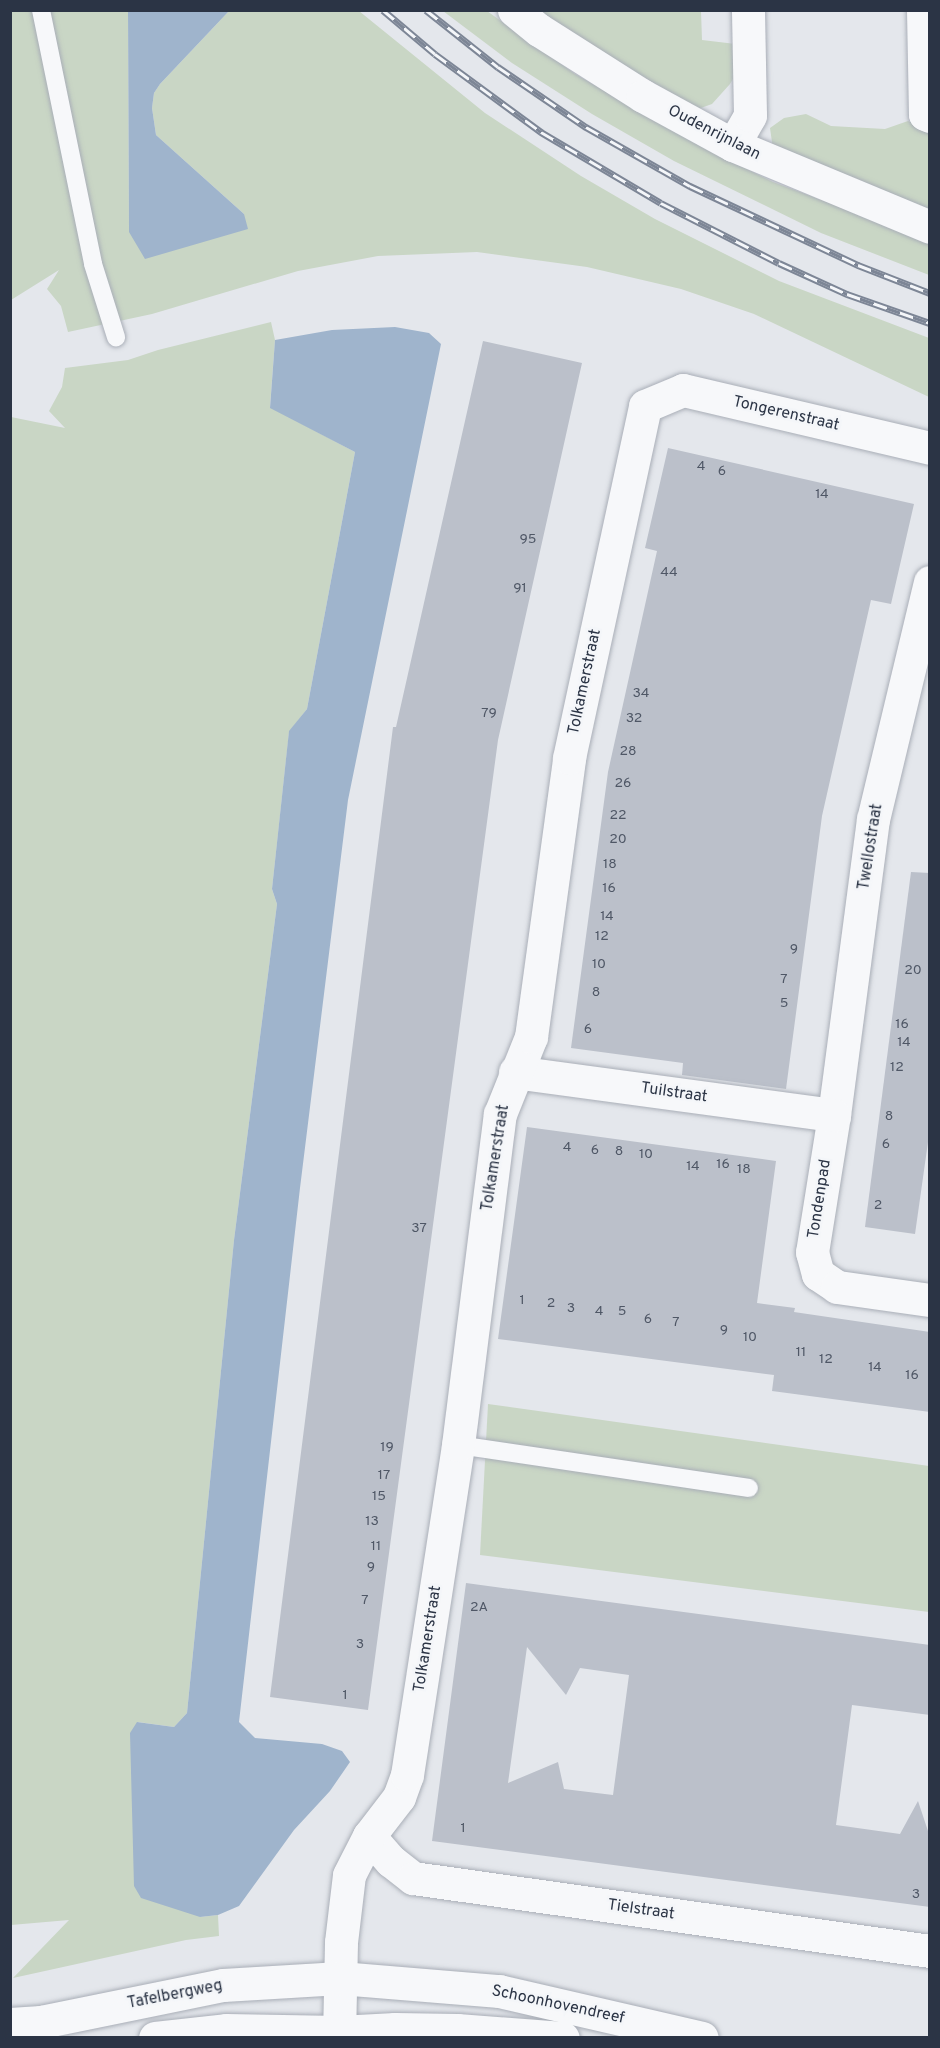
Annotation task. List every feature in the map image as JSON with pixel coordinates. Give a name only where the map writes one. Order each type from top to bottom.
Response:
[{"type":"street","name":"Oudenrijnlaan","points":[[514,10],[539,30],[644,96],[733,145],[930,227]]},
{"type":"street","points":[[733,145],[750,115],[748,10]]},
{"type":"street","points":[[916,24],[925,114],[930,116]]},
{"type":"street","name":"Tongerenstraat","points":[[645,406],[683,390],[930,448]]},
{"type":"street","name":"Tolkamerstraat","points":[[339,2035],[341,1942],[349,1875],[369,1836],[399,1797],[407,1775],[458,1445],[500,1114],[531,1037],[568,758],[645,406]]},
{"type":"street","name":"Twellostraat","points":[[834,1115],[873,819],[930,582]]},
{"type":"street","name":"Tuilstraat","points":[[515,1072],[834,1115]]},
{"type":"street","name":"Tondenpad","points":[[834,1115],[812,1252],[818,1274],[837,1287],[930,1300]]},
{"type":"street","name":"Tielstraat","points":[[369,1836],[391,1861],[413,1878],[930,1951]]},
{"type":"street","name":"Tafelbergweg","points":[[10,2024],[41,2022],[223,1985],[340,1978]]},
{"type":"street","name":"Schoonhovendreef","points":[[340,1978],[499,1990],[702,2037]]},
{"type":"street","points":[[156,2037],[226,2030],[339,2035]]},
{"type":"street","name":"Schoonhovendreef","points":[[339,2035],[457,2030],[563,2037]]},
{"type":"lane","points":[[41,10],[93,264],[116,337]]},
{"type":"lane","points":[[458,1445],[749,1488]]},
{"type":"green space","points":[[11,11],[128,11],[129,232],[244,214],[156,135],[152,108],[154,93],[160,84],[229,11],[359,11],[485,113],[581,176],[655,219],[779,281],[929,338],[929,397],[754,314],[681,289],[587,267],[477,252],[378,256],[298,271],[152,314],[68,332],[61,306],[47,289],[59,270],[11,300]]},
{"type":"green space","points":[[443,11],[487,11],[575,74],[708,150],[773,182],[929,235],[929,275],[821,233],[674,161],[592,114],[512,63]]},
{"type":"green space","points":[[537,11],[701,11],[702,40],[744,45],[737,72],[730,84],[712,104],[698,109],[577,38]]},
{"type":"green space","points":[[806,114],[831,126],[885,129],[908,121],[929,130],[929,216],[773,149],[770,128],[784,118]]},
{"type":"green space","points":[[271,322],[275,340],[270,407],[355,452],[307,709],[289,732],[272,889],[277,904],[234,1240],[187,1713],[174,1727],[138,1722],[200,1917],[218,1915],[219,1936],[186,1940],[13,1978],[69,1920],[11,1925],[11,417],[65,428],[49,411],[62,387],[65,368],[128,360],[158,350]]},
{"type":"green space","points":[[488,1404],[929,1466],[929,1612],[480,1555]]},
{"type":"water","points":[[128,11],[229,11],[160,84],[154,93],[152,108],[156,135],[244,214],[248,229],[145,259],[129,232]]},
{"type":"water","points":[[395,327],[429,333],[441,344],[348,800],[300,1188],[239,1722],[255,1738],[322,1744],[342,1751],[350,1762],[330,1791],[294,1830],[239,1906],[218,1915],[200,1917],[141,1898],[134,1886],[130,1733],[137,1722],[174,1727],[187,1713],[234,1240],[277,904],[272,889],[289,731],[307,709],[355,452],[270,408],[275,340],[332,330]]},
{"type":"building","points":[[483,341],[582,363],[498,740],[368,1710],[270,1697],[393,727],[396,727]]},
{"type":"building","points":[[668,448],[914,504],[891,604],[871,600],[822,816],[786,1089],[682,1075],[683,1063],[571,1048],[608,772],[657,551],[645,548]]},
{"type":"building","points":[[911,872],[930,873],[930,1128],[915,1234],[865,1227]]},
{"type":"building","points":[[527,1127],[776,1161],[757,1303],[795,1308],[794,1312],[930,1332],[930,1412],[772,1391],[774,1375],[498,1339]]},
{"type":"building","points":[[466,1583],[930,1645],[930,1715],[852,1705],[836,1825],[900,1834],[918,1801],[930,1837],[930,1907],[432,1841]],"holes":[[[527,1647],[566,1695],[580,1668],[629,1675],[613,1795],[564,1789],[558,1762],[508,1783]]]},
{"type":"railway","points":[[383,10],[435,54],[541,132],[661,203],[779,263],[847,294],[930,323]]},
{"type":"railway","points":[[426,10],[498,67],[586,127],[690,186],[858,265],[930,293]]}]
